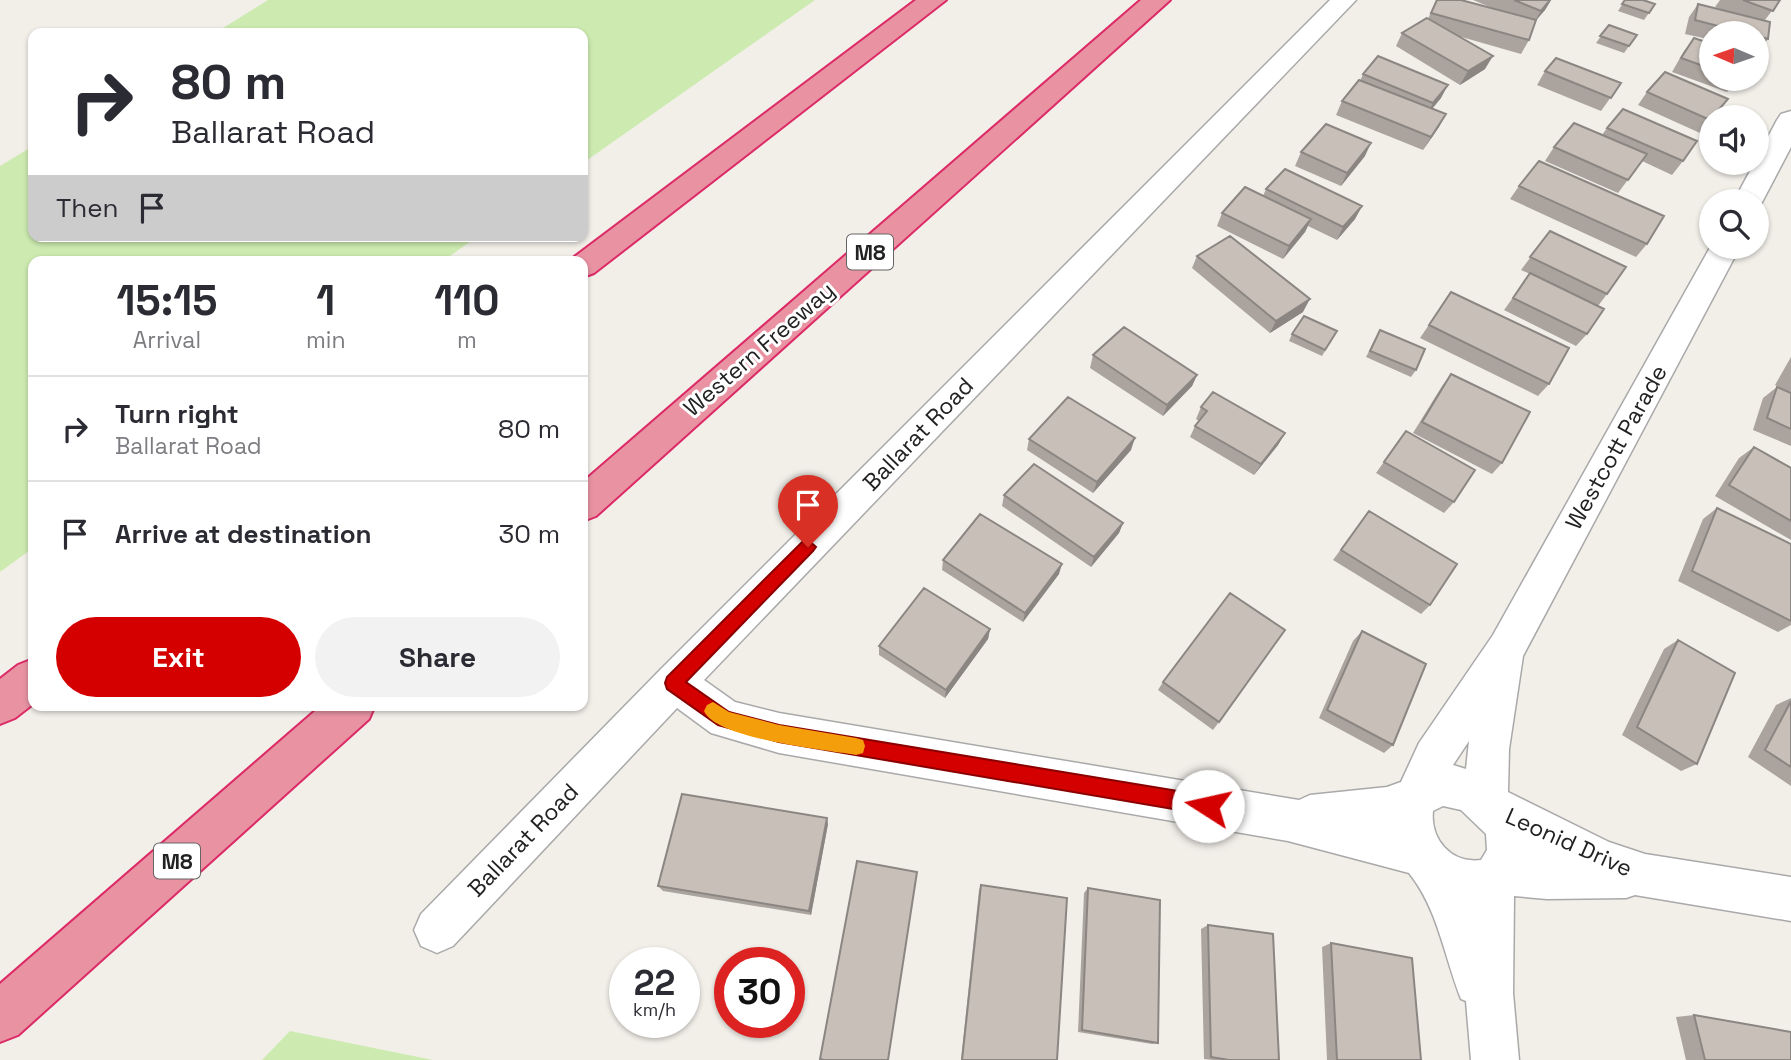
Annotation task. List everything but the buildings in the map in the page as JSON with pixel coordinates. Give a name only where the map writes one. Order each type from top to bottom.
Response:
[{"type":"highway","points":[[588,261],[933,0]]},
{"type":"highway","name":"Western Freeway","points":[[588,501],[1157,0]]},
{"type":"highway","points":[[0,704],[28,683]]},
{"type":"highway","name":"M8","points":[[0,1017],[347,711]]},
{"type":"street","name":"Ballarat Road","points":[[437,930],[674,683],[1344,0]]},
{"type":"street","points":[[1755,189],[1791,120]]},
{"type":"street","name":"Westcott Parade","points":[[1415,797],[1434,757],[1507,648],[1718,259]]},
{"type":"street","name":"Westcott Parade","points":[[1491,806],[1485,783],[1487,754],[1507,648]]},
{"type":"street","points":[[674,683],[725,719],[779,733],[1288,819],[1426,861],[1447,878],[1463,884],[1479,884],[1498,876]]},
{"type":"street","points":[[1288,819],[1387,808],[1415,797],[1430,787],[1459,786],[1491,806],[1505,825],[1509,842],[1509,858],[1498,876],[1490,934],[1493,1045]]},
{"type":"street","points":[[1415,797],[1408,825],[1426,861],[1453,904],[1493,1045]]},
{"type":"street","name":"Leonid Drive","points":[[1491,806],[1601,861],[1645,876]]},
{"type":"street","name":"Leonid Drive","points":[[1498,876],[1645,876],[1791,899]]},
{"type":"green space","points":[[268,0],[815,0],[588,159],[588,28],[223,28]]},
{"type":"green space","points":[[28,149],[28,242],[470,242],[450,256],[28,256],[28,552],[0,572],[0,166]]},
{"type":"green space","points":[[290,1031],[433,1060],[262,1060]]},
{"type":"slow traffic","points":[[713,711],[725,719],[779,733],[856,746]]},
{"type":"route","points":[[808,547],[674,683],[725,719],[779,733],[1208,806]]}]
